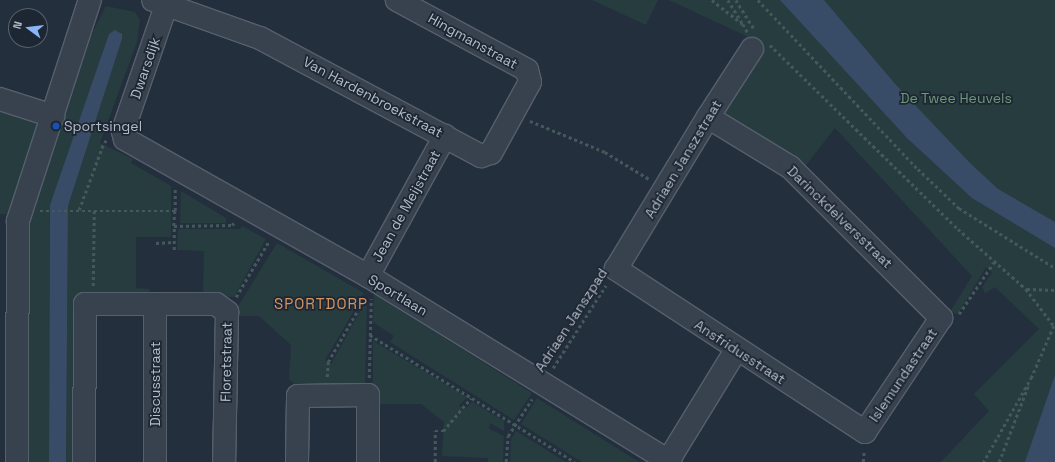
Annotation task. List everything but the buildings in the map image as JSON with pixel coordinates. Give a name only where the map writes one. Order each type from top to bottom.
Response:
[{"type":"street","points":[[17,462],[9,357],[9,221],[53,116],[90,0]]},
{"type":"street","name":"Hingmanstraat","points":[[397,0],[527,70]]},
{"type":"street","name":"Van Hardenbroekstraat","points":[[162,2],[212,9],[481,156],[491,153],[514,113],[530,82],[527,70]]},
{"type":"street","name":"Dwarsdijk","points":[[123,136],[162,2]]},
{"type":"street","name":"Adriaen Janszstraat","points":[[616,269],[708,117],[758,42]]},
{"type":"street","points":[[0,99],[53,116]]},
{"type":"street","name":"Darinckdelversstraat","points":[[708,117],[790,167],[941,318]]},
{"type":"street","name":"Sportlaan","points":[[123,136],[543,382],[669,461]]},
{"type":"street","name":"Jean de Meijstraat","points":[[370,280],[444,136]]},
{"type":"street","name":"Ansfridusstraat","points":[[616,269],[736,350],[865,432]]},
{"type":"street","points":[[84,462],[85,304],[155,305]]},
{"type":"street","name":"Floretstraat","points":[[155,305],[216,304],[227,312],[224,462]]},
{"type":"street","name":"Discusstraat","points":[[155,305],[155,462]]},
{"type":"street","name":"Islemundastraat","points":[[865,432],[941,318]]},
{"type":"street","points":[[669,461],[736,350]]},
{"type":"street","points":[[297,462],[298,396],[368,395],[368,462]]},
{"type":"path","points":[[712,0],[743,24]]},
{"type":"path","points":[[728,0],[743,24],[758,42],[994,262],[1026,289],[1054,324],[999,462]]},
{"type":"path","points":[[736,0],[758,42]]},
{"type":"path","points":[[758,0],[918,169],[959,208],[1055,268]]},
{"type":"path","points":[[514,113],[605,152],[665,189]]},
{"type":"path","points":[[79,210],[104,142],[123,136]]},
{"type":"path","points":[[174,250],[176,167]]},
{"type":"path","points":[[174,226],[232,226],[244,206]]},
{"type":"path","points":[[93,304],[94,210]]},
{"type":"path","points":[[38,211],[175,211]]},
{"type":"path","points":[[227,312],[278,226]]},
{"type":"path","points":[[156,243],[174,242]]},
{"type":"path","points":[[941,318],[955,319],[994,262]]},
{"type":"path","name":"Adriaen Janszpad","points":[[506,462],[508,436],[616,269]]},
{"type":"path","points":[[368,395],[370,280]]},
{"type":"path","points":[[327,396],[328,362],[370,280]]},
{"type":"path","points":[[1026,289],[1055,290]]},
{"type":"path","points":[[370,335],[575,462]]},
{"type":"path","points":[[984,462],[1032,377]]},
{"type":"path","points":[[435,462],[435,431],[443,431],[472,398]]},
{"type":"green space","points":[[592,0],[658,0],[646,25]]},
{"type":"green space","name":"De Twee Heuvels","points":[[669,0],[1055,0],[1055,462],[941,462],[989,411],[974,394],[1039,329],[995,287],[985,293],[982,287],[992,272],[986,267],[958,314],[950,312],[972,276],[835,128],[803,169],[726,117],[725,110],[760,49],[744,35]]},
{"type":"green space","points":[[106,6],[135,12],[140,20],[137,42],[100,143],[133,159],[131,163],[171,186],[171,237],[136,237],[136,288],[149,289],[149,296],[80,296],[78,462],[66,462],[68,206],[122,39],[119,32],[50,205],[49,462],[25,462],[27,223],[91,36]]},
{"type":"green space","points":[[0,109],[43,124],[13,214],[0,214]]},
{"type":"green space","points":[[181,191],[226,218],[226,223],[180,223]]},
{"type":"green space","points":[[242,226],[266,239],[234,297],[203,296],[204,251],[177,250],[178,229],[240,229]]},
{"type":"green space","points":[[277,243],[364,293],[325,360],[331,364],[367,299],[365,389],[299,388],[289,379],[291,345],[259,316],[232,316]]},
{"type":"green space","points":[[374,294],[532,393],[514,420],[390,342],[394,336],[373,322]]},
{"type":"green space","points":[[373,341],[467,397],[459,406],[465,409],[472,402],[504,421],[504,431],[490,423],[489,429],[504,436],[503,462],[488,462],[488,458],[442,456],[444,422],[421,404],[373,404]]},
{"type":"green space","points":[[537,398],[639,462],[582,462],[521,424]]},
{"type":"green space","points":[[516,431],[566,462],[510,462],[511,439]]},
{"type":"water","points":[[780,0],[824,0],[896,85],[970,163],[998,189],[1055,222],[1055,248],[972,198],[907,138]]},
{"type":"water","points":[[115,30],[122,34],[122,39],[68,206],[66,462],[49,462],[50,205],[109,34]]},
{"type":"water","points":[[1055,375],[1055,462],[1025,462]]},
{"type":"place","name":"Sportsingel","points":[[56,126]]},
{"type":"district","name":"SPORTDORP","points":[[321,304]]}]
